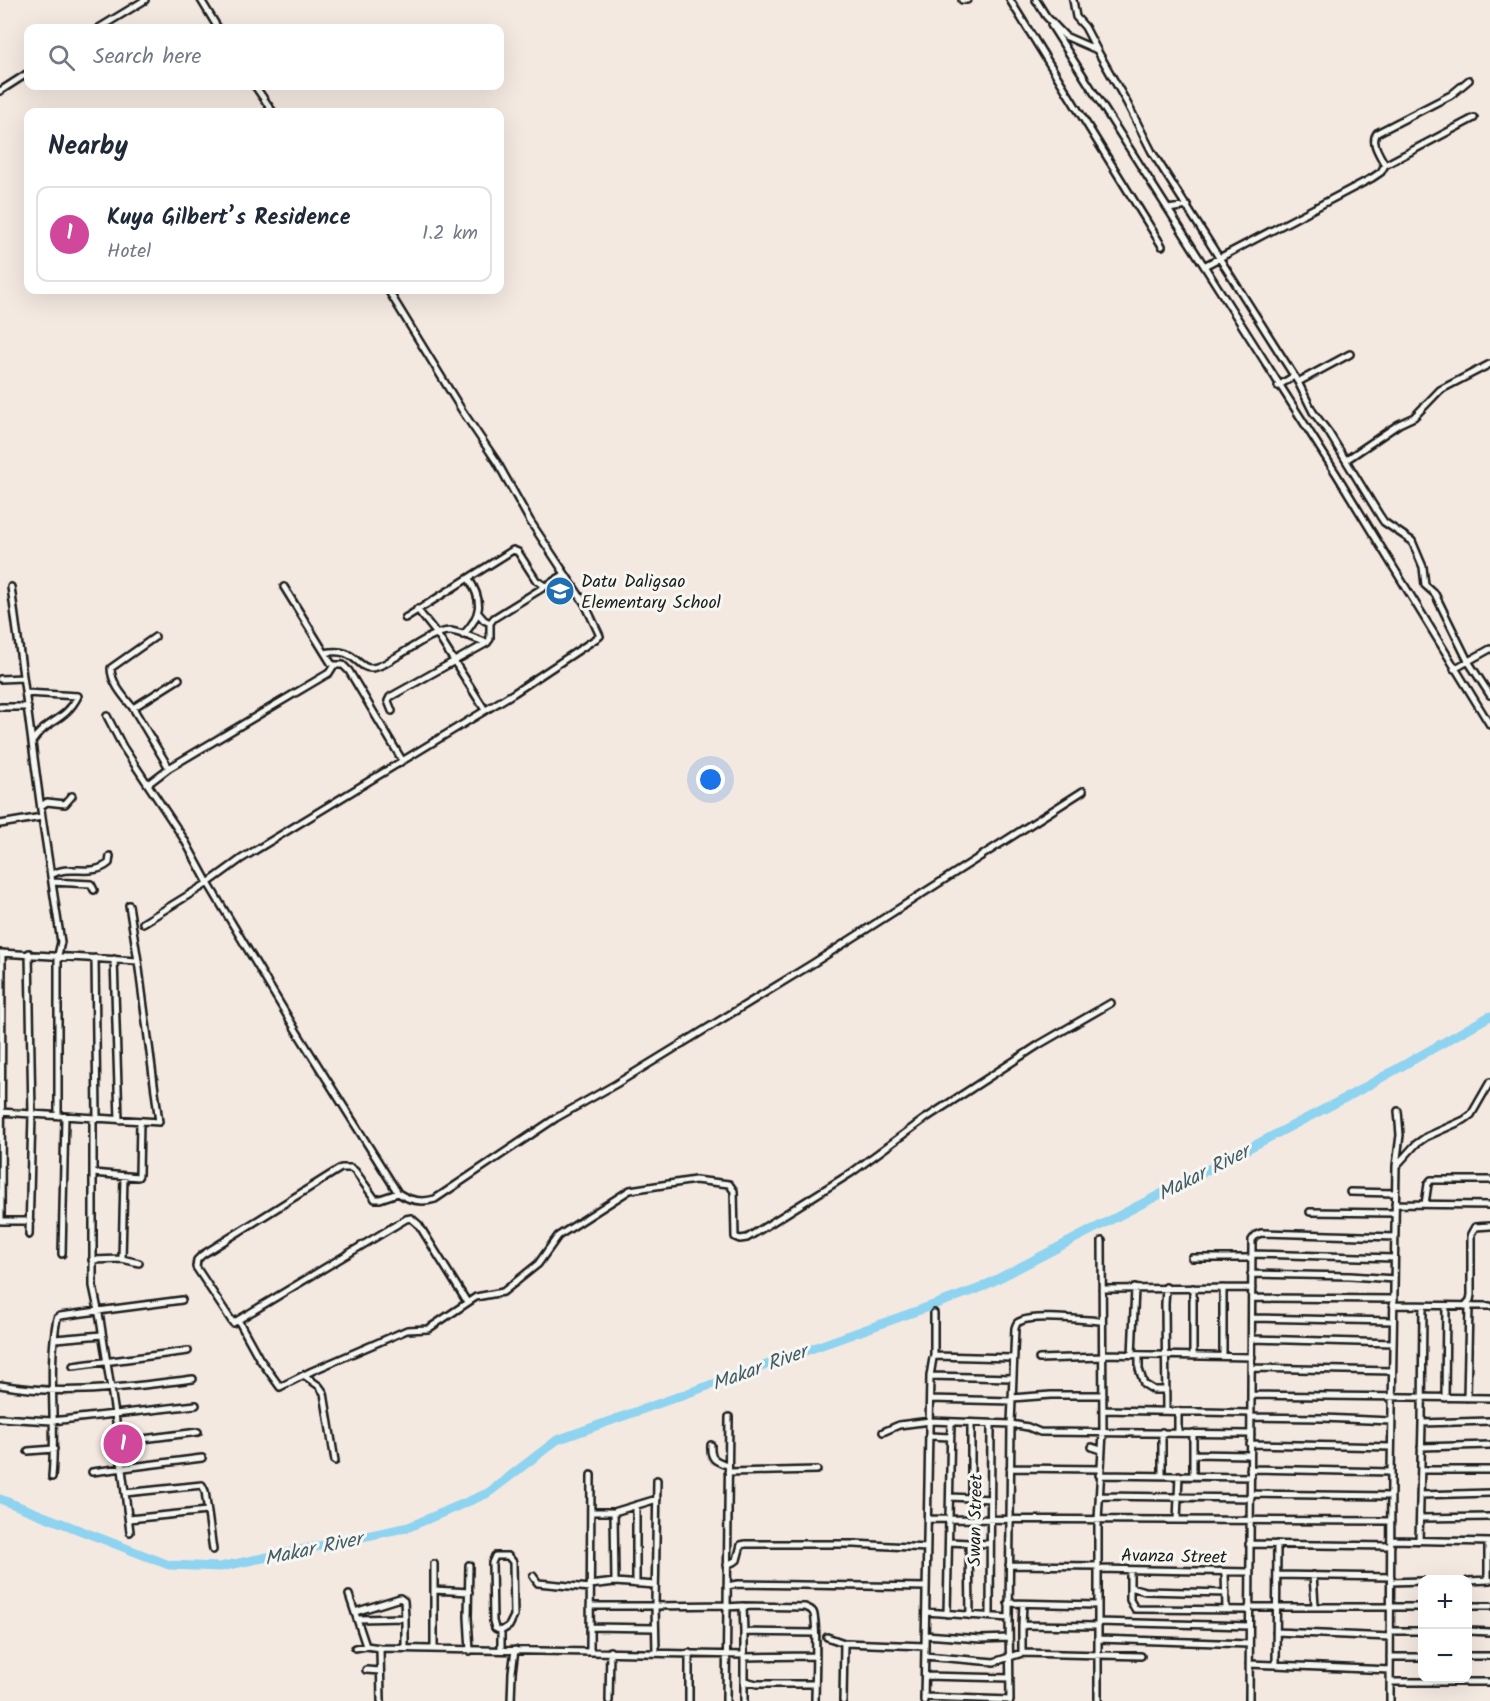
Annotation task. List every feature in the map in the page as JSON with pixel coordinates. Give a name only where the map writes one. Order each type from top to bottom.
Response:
[{"type":"street","points":[[106,24],[145,0]]},
{"type":"street","points":[[201,0],[216,24]]},
{"type":"street","points":[[962,0],[967,0]]},
{"type":"street","points":[[1010,0],[1162,246]]},
{"type":"street","points":[[1036,0],[1278,386],[1337,475],[1490,725]]},
{"type":"street","points":[[1073,0],[1076,17],[1085,27],[1152,152],[1298,382],[1313,412],[1384,522],[1412,541],[1423,567],[1424,582],[1435,594],[1468,661],[1490,695]]},
{"type":"street","points":[[1046,16],[1065,36],[1097,51]]},
{"type":"street","points":[[0,91],[24,76]]},
{"type":"street","points":[[1384,165],[1374,136],[1451,95],[1469,80]]},
{"type":"street","points":[[258,90],[270,108]]},
{"type":"street","points":[[1204,266],[1372,178],[1381,172],[1384,165],[1474,118]]},
{"type":"street","points":[[1168,209],[1188,206]]},
{"type":"street","points":[[143,923],[600,636],[590,611],[390,294]]},
{"type":"street","points":[[1298,382],[1350,354]]},
{"type":"street","points":[[1346,460],[1399,424],[1414,417],[1440,390],[1490,364]]},
{"type":"street","points":[[1278,386],[1294,376]]},
{"type":"street","points":[[405,618],[514,550],[518,552],[536,580],[545,586]]},
{"type":"street","points":[[392,711],[388,701],[390,697],[487,643],[490,639],[490,623],[501,613],[565,574]]},
{"type":"street","points":[[463,635],[470,628],[478,613],[479,598],[469,579]]},
{"type":"street","points":[[11,587],[61,942],[58,955],[62,1116],[62,1254]]},
{"type":"street","points":[[284,587],[334,665]]},
{"type":"street","points":[[417,609],[437,633],[485,710]]},
{"type":"street","points":[[478,613],[490,623]]},
{"type":"street","points":[[325,653],[342,651],[366,668],[371,668],[387,662],[437,633],[451,631],[487,643]]},
{"type":"street","points":[[155,637],[111,668],[110,672],[169,768]]},
{"type":"street","points":[[1454,669],[1490,649]]},
{"type":"street","points":[[334,665],[343,665],[349,671],[402,760]]},
{"type":"street","points":[[148,784],[169,768],[329,673],[334,665]]},
{"type":"street","points":[[0,679],[23,678]]},
{"type":"street","points":[[133,708],[179,679]]},
{"type":"street","points":[[26,693],[78,696],[66,714],[42,729],[33,742]]},
{"type":"street","points":[[0,707],[28,707]]},
{"type":"street","points":[[106,716],[117,737],[184,839],[297,1032],[398,1193],[405,1198],[420,1202],[435,1198],[556,1118],[812,964],[1083,791]]},
{"type":"street","points":[[41,806],[49,802],[64,804],[72,796]]},
{"type":"street","points":[[0,824],[42,817]]},
{"type":"street","points":[[51,874],[62,869],[86,871],[100,869],[109,863],[110,856]]},
{"type":"street","points":[[52,882],[91,884],[94,890]]},
{"type":"street","points":[[1,1112],[159,1122],[129,905]]},
{"type":"street","points":[[30,1221],[1,1221],[1,953],[138,961]]},
{"type":"street","points":[[29,953],[32,1114],[29,1236]]},
{"type":"street","points":[[95,958],[93,1290],[112,1388],[130,1532]]},
{"type":"street","points":[[114,959],[119,1120]]},
{"type":"street","points":[[238,1320],[259,1358],[280,1387],[407,1330],[428,1329],[467,1302],[482,1295],[503,1292],[538,1264],[558,1236],[630,1190],[695,1180],[729,1184],[734,1191],[735,1237],[747,1238],[851,1173],[923,1120],[1040,1044],[1111,1004]]},
{"type":"street","points":[[1396,1166],[1416,1144],[1471,1115],[1490,1082]]},
{"type":"street","points":[[1390,1701],[1391,1421],[1395,1193],[1400,1135],[1398,1111]]},
{"type":"street","points":[[93,1173],[124,1177],[140,1175],[140,1121]]},
{"type":"street","points":[[398,1193],[375,1199],[355,1171],[351,1168],[341,1168],[198,1258],[196,1267],[232,1323],[408,1218],[413,1219],[419,1225],[467,1302]]},
{"type":"street","points":[[122,1259],[124,1177]]},
{"type":"street","points":[[1425,1204],[1428,1184],[1431,1180],[1490,1180]]},
{"type":"street","points":[[1350,1192],[1395,1193]]},
{"type":"street","points":[[1395,1204],[1490,1205]]},
{"type":"street","points":[[1310,1212],[1395,1213]]},
{"type":"street","points":[[1467,1398],[1467,1306],[1472,1294],[1472,1234],[1476,1227],[1490,1226]]},
{"type":"street","points":[[1249,1701],[1253,1237],[1261,1233],[1395,1237]]},
{"type":"street","points":[[1098,1701],[1098,1520],[1103,1431],[1102,1241]]},
{"type":"street","points":[[1192,1258],[1252,1256],[1394,1258]]},
{"type":"street","points":[[92,1260],[122,1259],[139,1263]]},
{"type":"street","points":[[1251,1274],[1394,1279]]},
{"type":"street","points":[[1166,1287],[1164,1304],[1166,1411]]},
{"type":"street","points":[[1135,1288],[1136,1356],[1144,1384],[1154,1390],[1166,1390]]},
{"type":"street","points":[[1193,1288],[1193,1356]]},
{"type":"street","points":[[1223,1288],[1223,1356]]},
{"type":"street","points":[[1102,1289],[1252,1288]]},
{"type":"street","points":[[1252,1298],[1394,1302],[1422,1306],[1490,1306]]},
{"type":"street","points":[[52,1477],[54,1449],[51,1391],[58,1317],[182,1300]]},
{"type":"street","points":[[1419,1541],[1422,1306]]},
{"type":"street","points":[[1445,1398],[1446,1306]]},
{"type":"street","points":[[934,1313],[934,1356],[930,1376],[924,1699],[1010,1700],[1009,1520],[1012,1358],[1015,1328],[1022,1320],[1040,1318],[1101,1322]]},
{"type":"street","points":[[1252,1318],[1393,1321]]},
{"type":"street","points":[[55,1339],[102,1335]]},
{"type":"street","points":[[1252,1339],[1393,1343]]},
{"type":"street","points":[[74,1366],[188,1351]]},
{"type":"street","points":[[934,1356],[1012,1358]]},
{"type":"street","points":[[1039,1359],[1103,1356],[1252,1357]]},
{"type":"street","points":[[1252,1368],[1392,1371]]},
{"type":"street","points":[[305,1376],[324,1392],[335,1461]]},
{"type":"street","points":[[930,1376],[1012,1378]]},
{"type":"street","points":[[0,1385],[74,1392],[192,1379]]},
{"type":"street","points":[[1252,1395],[1490,1398],[1490,1389]]},
{"type":"street","points":[[930,1399],[1012,1400],[1051,1395],[1103,1395]]},
{"type":"street","points":[[0,1418],[52,1421],[196,1405]]},
{"type":"street","points":[[1103,1410],[1178,1411],[1391,1421]]},
{"type":"street","points":[[1178,1411],[1178,1432]]},
{"type":"street","points":[[726,1701],[729,1417]]},
{"type":"street","points":[[883,1432],[899,1425],[930,1421],[1011,1424],[1040,1432],[1251,1434]]},
{"type":"street","points":[[1422,1423],[1490,1421]]},
{"type":"street","points":[[947,1614],[951,1422]]},
{"type":"street","points":[[971,1424],[971,1497]]},
{"type":"street","name":"Swan Street","points":[[990,1616],[991,1425]]},
{"type":"street","points":[[119,1442],[198,1431]]},
{"type":"street","points":[[1162,1432],[1162,1475]]},
{"type":"street","points":[[1193,1433],[1193,1476]]},
{"type":"street","points":[[930,1436],[950,1437]]},
{"type":"street","points":[[1250,1444],[1391,1447]]},
{"type":"street","points":[[711,1445],[710,1454],[713,1459],[727,1465]]},
{"type":"street","points":[[1421,1447],[1490,1445]]},
{"type":"street","points":[[1092,1447],[1101,1450]]},
{"type":"street","points":[[28,1451],[54,1449]]},
{"type":"street","points":[[1194,1454],[1250,1455]]},
{"type":"street","points":[[92,1472],[202,1458]]},
{"type":"street","points":[[1010,1468],[1251,1478]]},
{"type":"street","points":[[1250,1469],[1391,1472]]},
{"type":"street","points":[[728,1472],[817,1470]]},
{"type":"street","points":[[1421,1470],[1490,1470]]},
{"type":"street","points":[[590,1651],[591,1475]]},
{"type":"street","points":[[1177,1520],[1179,1475]]},
{"type":"street","points":[[656,1652],[657,1480]]},
{"type":"street","points":[[125,1493],[201,1484],[205,1491],[213,1550]]},
{"type":"street","points":[[1420,1495],[1490,1493]]},
{"type":"street","points":[[1099,1496],[1391,1496]]},
{"type":"street","points":[[950,1497],[991,1498]]},
{"type":"street","points":[[591,1512],[614,1512],[657,1499]]},
{"type":"street","points":[[636,1505],[636,1584]]},
{"type":"street","points":[[129,1519],[207,1511]]},
{"type":"street","points":[[614,1512],[615,1582]]},
{"type":"street","points":[[1420,1518],[1490,1517]]},
{"type":"street","points":[[928,1519],[1391,1521]]},
{"type":"street","points":[[729,1538],[741,1545],[760,1543],[854,1544],[927,1548]]},
{"type":"street","points":[[950,1542],[990,1544]]},
{"type":"street","points":[[1249,1544],[1489,1542],[1489,1581],[1472,1581]]},
{"type":"street","points":[[969,1544],[970,1616]]},
{"type":"street","points":[[1276,1665],[1277,1544]]},
{"type":"street","points":[[727,1565],[738,1558],[741,1545]]},
{"type":"street","points":[[495,1556],[508,1556],[513,1562],[514,1616],[509,1626],[501,1631],[495,1628],[493,1621],[492,1560],[495,1556]]},
{"type":"street","points":[[434,1564],[435,1649]]},
{"type":"street","points":[[470,1565],[468,1617],[470,1651]]},
{"type":"street","name":"Avanza Street","points":[[1009,1565],[1130,1571],[1249,1572]]},
{"type":"street","points":[[1130,1571],[1131,1604],[1135,1609],[1226,1609],[1315,1605],[1418,1607]]},
{"type":"street","points":[[1225,1572],[1226,1609]]},
{"type":"street","points":[[1278,1575],[1418,1581]]},
{"type":"street","points":[[1313,1575],[1315,1605]]},
{"type":"street","points":[[533,1576],[538,1583],[590,1586],[615,1582],[656,1585]]},
{"type":"street","points":[[727,1586],[738,1584],[926,1587]]},
{"type":"street","points":[[1131,1587],[1145,1591],[1226,1593]]},
{"type":"street","points":[[434,1590],[469,1592]]},
{"type":"street","points":[[349,1595],[366,1646]]},
{"type":"street","points":[[355,1612],[400,1598],[404,1601],[405,1648]]},
{"type":"street","points":[[1008,1603],[1098,1605]]},
{"type":"street","points":[[1022,1653],[1023,1604]]},
{"type":"street","points":[[590,1606],[809,1608],[814,1613],[815,1701]]},
{"type":"street","points":[[743,1606],[744,1701]]},
{"type":"street","points":[[1472,1606],[1490,1606]]},
{"type":"street","points":[[926,1612],[1009,1618]]},
{"type":"street","points":[[358,1619],[405,1618]]},
{"type":"street","points":[[1022,1625],[1249,1626]]},
{"type":"street","points":[[590,1627],[655,1628]]},
{"type":"street","points":[[501,1631],[501,1650]]},
{"type":"street","points":[[1276,1632],[1390,1634],[1418,1631]]},
{"type":"street","points":[[744,1632],[815,1633]]},
{"type":"street","points":[[1472,1632],[1490,1632]]},
{"type":"street","points":[[925,1635],[981,1639],[1009,1638]]},
{"type":"street","points":[[828,1637],[844,1643],[925,1646]]},
{"type":"street","points":[[1098,1639],[1249,1644]]},
{"type":"street","points":[[843,1701],[844,1643]]},
{"type":"street","points":[[355,1648],[366,1646],[470,1651],[815,1656]]},
{"type":"street","points":[[380,1648],[381,1701]]},
{"type":"street","points":[[511,1701],[515,1650]]},
{"type":"street","points":[[609,1701],[610,1652]]},
{"type":"street","points":[[688,1701],[689,1653]]},
{"type":"street","points":[[925,1656],[994,1662],[1022,1653],[1141,1656]]},
{"type":"street","points":[[1472,1656],[1490,1656]]},
{"type":"street","points":[[1390,1657],[1418,1657]]},
{"type":"street","points":[[1249,1664],[1390,1671]]},
{"type":"street","points":[[366,1670],[380,1671]]},
{"type":"street","points":[[925,1676],[1010,1678]]},
{"type":"street","points":[[745,1681],[757,1684],[815,1684]]},
{"type":"street","points":[[1390,1683],[1490,1682]]},
{"type":"waterway","name":"Makar River","points":[[0,1499],[169,1565],[220,1567],[409,1527],[488,1493],[557,1440],[978,1289],[1351,1095],[1490,1016]]},
{"type":"place","name":"Datu Daligsao Elementary School","points":[[560,591]]},
{"type":"place","name":"Kuya Gilbert’s Residence","points":[[123,1444]]}]
